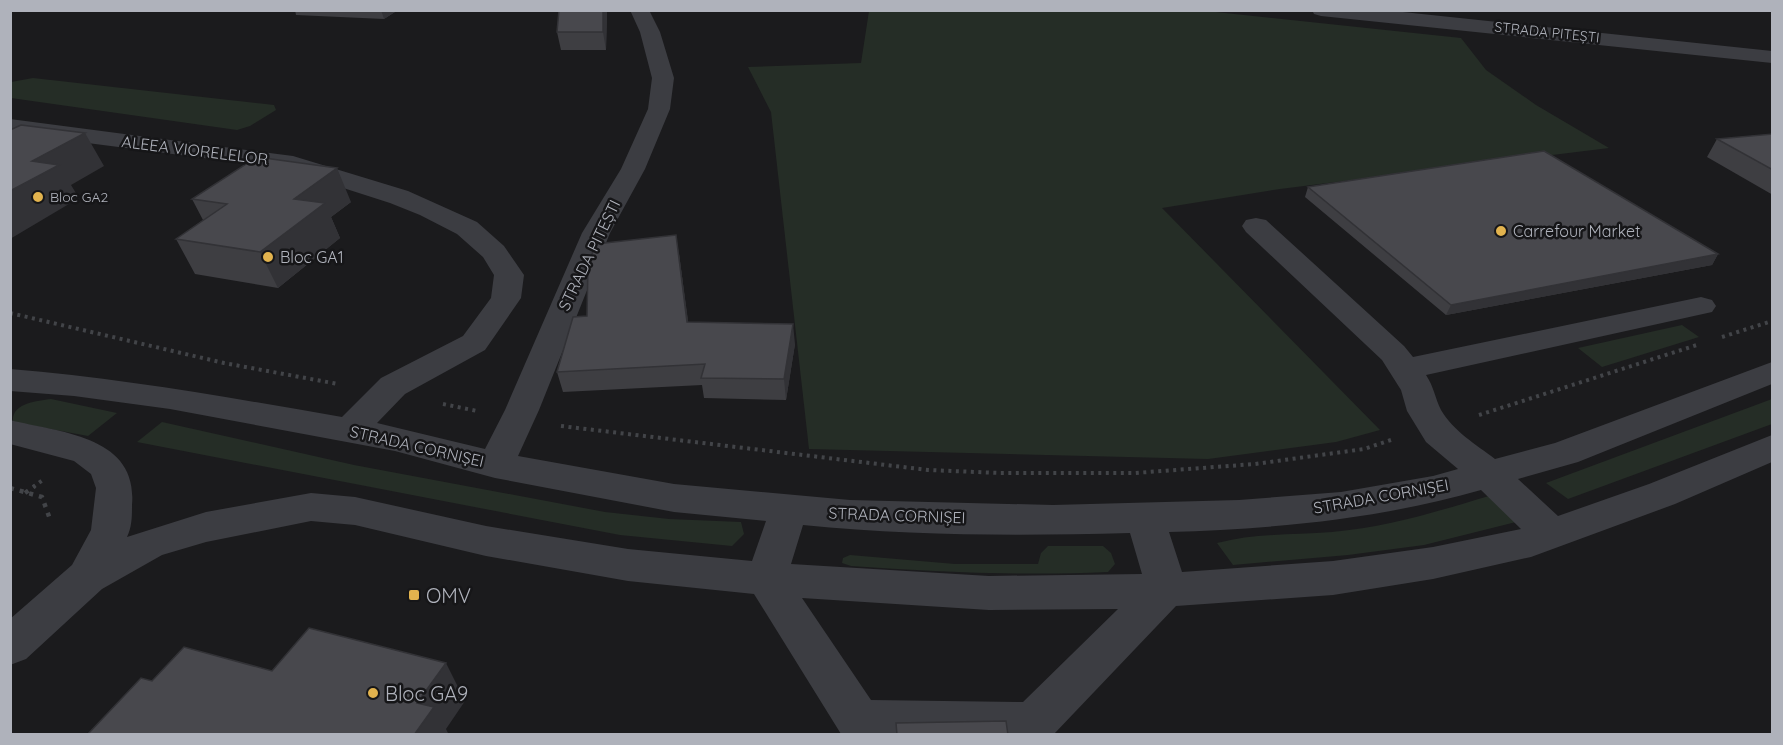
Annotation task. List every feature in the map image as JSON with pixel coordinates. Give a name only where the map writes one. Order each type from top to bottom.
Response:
[{"type":"street","name":"STRADA PITEȘTI","points":[[495,465],[518,418],[596,233],[633,169],[660,109],[663,78],[650,32],[639,10]]},
{"type":"street","name":"STRADA PITEȘTI","points":[[1321,10],[1773,57]]},
{"type":"street","name":"ALEEA VIORELELOR","points":[[10,126],[284,161],[399,197],[467,228],[494,252],[509,275],[506,298],[474,343],[393,386],[349,430]]},
{"type":"street","points":[[1256,226],[1394,353],[1418,389],[1424,411],[1434,427],[1552,534]]},
{"type":"street","points":[[1406,369],[1701,306]]},
{"type":"street","name":"STRADA CORNIȘEI","points":[[10,380],[74,385],[163,397],[349,430],[395,439],[495,465],[674,498],[862,515],[1053,520],[1239,515],[1341,506],[1433,490],[1565,453],[1773,372]]},
{"type":"street","points":[[10,432],[86,452],[106,466],[115,488],[111,530],[87,577]]},
{"type":"street","points":[[10,646],[87,577],[149,544],[206,527],[311,507],[355,511],[486,541],[628,565],[766,579],[989,593],[1107,593],[1333,578],[1433,563],[1531,542],[1662,494],[1773,448]]},
{"type":"street","points":[[766,579],[789,509]]},
{"type":"street","points":[[1145,519],[1167,588]]},
{"type":"street","points":[[766,579],[859,728],[1033,724],[1167,588]]},
{"type":"path","points":[[10,313],[224,363],[558,426],[810,458],[928,470],[1000,473],[1135,473],[1255,464],[1364,449],[1404,436]]},
{"type":"path","points":[[1716,339],[1773,321]]},
{"type":"path","points":[[1467,418],[1705,342]]},
{"type":"path","points":[[25,493],[46,478]]},
{"type":"path","points":[[10,488],[42,497],[51,522]]},
{"type":"shaded area","points":[[1197,10],[1461,38],[1486,70],[1536,105],[1609,148],[1280,189],[1162,208],[1380,430],[1336,442],[1208,459],[809,449],[771,112],[748,67],[861,63],[869,11]]},
{"type":"shaded area","points":[[33,78],[274,105],[276,110],[250,126],[237,130],[11,98],[11,82]]},
{"type":"shaded area","points":[[1682,325],[1699,337],[1602,367],[1578,348]]},
{"type":"shaded area","points":[[51,399],[117,413],[88,436],[13,422],[13,416],[20,407],[32,402]]},
{"type":"shaded area","points":[[1772,399],[1772,424],[1568,499],[1546,483]]},
{"type":"shaded area","points":[[162,422],[354,465],[605,512],[669,519],[741,522],[744,534],[732,546],[620,535],[137,442]]},
{"type":"shaded area","points":[[1489,496],[1516,522],[1424,545],[1348,555],[1233,565],[1217,543],[1260,536],[1373,527]]},
{"type":"shaded area","points":[[1048,546],[1103,546],[1111,553],[1115,564],[1108,572],[1044,574],[915,570],[851,566],[842,563],[843,558],[850,555],[955,564],[1038,564],[1041,553]]},
{"type":"building","points":[[559,10],[603,10],[603,32],[557,32]]},
{"type":"building","points":[[21,125],[85,133],[32,161],[59,165],[10,191],[10,130]]},
{"type":"building","points":[[1773,134],[1773,170],[1717,139]]},
{"type":"building","name":"Carrefour Market","points":[[1544,151],[1718,254],[1451,305],[1308,187]]},
{"type":"building","points":[[257,157],[337,168],[294,199],[325,203],[260,252],[176,239],[227,204],[192,199]]},
{"type":"building","points":[[676,235],[687,322],[793,324],[784,379],[701,378],[705,364],[557,372],[573,317],[587,316],[588,264],[596,244]]},
{"type":"building","points":[[309,628],[446,663],[417,703],[434,707],[414,735],[87,735],[141,678],[152,681],[184,647],[272,671]]},
{"type":"building","points":[[1006,721],[1008,735],[897,735],[896,723]]},
{"type":"place","name":"Bloc GA2","points":[[38,197]]},
{"type":"place","name":"Carrefour Market","points":[[1501,231]]},
{"type":"place","name":"Bloc GA1","points":[[268,257]]},
{"type":"place","name":"OMV","points":[[414,595]]},
{"type":"place","name":"Bloc GA9","points":[[373,693]]}]
